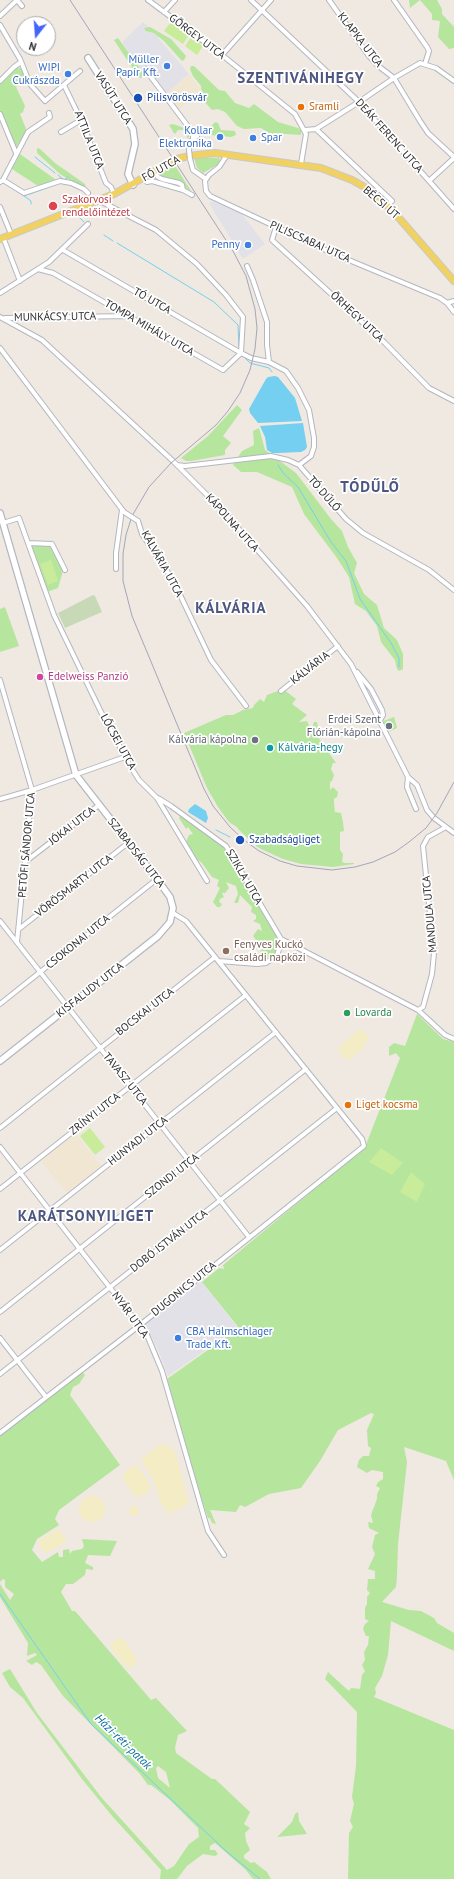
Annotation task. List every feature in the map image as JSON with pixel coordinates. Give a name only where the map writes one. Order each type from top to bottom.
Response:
[{"type":"main road","name":"FŐ UTCA","points":[[2,238],[102,200],[133,185],[154,171],[184,156],[208,153],[237,156]]},
{"type":"main road","name":"BÉCSI ÚT","points":[[237,156],[321,168],[347,178],[368,189],[387,206],[454,281]]},
{"type":"street","points":[[0,16],[17,0],[22,6]]},
{"type":"street","name":"GÖRGEY UTCA","points":[[148,0],[222,55],[295,114],[305,130]]},
{"type":"street","points":[[164,12],[175,0]]},
{"type":"street","name":"DEÁK FERENC UTCA","points":[[251,0],[359,102],[454,209]]},
{"type":"street","points":[[222,55],[271,0]]},
{"type":"street","name":"KLAPKA UTCA","points":[[329,0],[369,56],[377,65],[394,78]]},
{"type":"street","points":[[394,0],[429,51],[425,64]]},
{"type":"street","points":[[0,25],[21,62],[30,84],[45,101],[80,71]]},
{"type":"street","name":"VASÚT UTCA","points":[[88,58],[133,129],[135,144],[128,174],[133,185]]},
{"type":"street","points":[[0,81],[21,62]]},
{"type":"street","points":[[301,164],[306,139],[305,130],[316,129],[416,65],[425,64],[436,68],[454,80]]},
{"type":"street","points":[[145,69],[195,137],[189,150],[193,170],[206,179],[219,167],[227,155]]},
{"type":"street","points":[[394,78],[428,133],[454,158],[429,181]]},
{"type":"street","name":"ATTILA UTCA","points":[[64,85],[81,120],[106,183],[111,187],[114,194]]},
{"type":"street","points":[[49,113],[50,118],[28,132],[2,181],[24,193],[60,181],[84,189],[88,193]]},
{"type":"street","points":[[0,114],[16,153]]},
{"type":"street","points":[[61,132],[81,120]]},
{"type":"street","points":[[316,129],[392,201],[387,206]]},
{"type":"street","points":[[154,171],[158,177],[162,179],[179,183],[182,185],[183,190]]},
{"type":"street","name":"PILISCSABAI UTCA","points":[[206,179],[205,188],[210,196],[332,253],[440,298],[447,303],[454,312]]},
{"type":"street","points":[[147,182],[152,181],[183,190],[192,195]]},
{"type":"street","points":[[102,200],[104,203],[156,230],[197,264],[226,295],[243,317],[241,353]]},
{"type":"street","points":[[0,207],[10,234]]},
{"type":"street","points":[[0,293],[49,262],[88,224]]},
{"type":"street","name":"ŐRHEGY UTCA","points":[[276,227],[272,240],[385,343],[429,388],[454,401]]},
{"type":"street","points":[[2,238],[20,281]]},
{"type":"street","name":"TÓ UTCA","points":[[63,250],[241,353],[251,358],[269,362],[286,371],[298,388],[309,410],[314,438],[314,447],[311,456],[299,465]]},
{"type":"street","points":[[49,262],[53,273]]},
{"type":"street","points":[[247,266],[267,322],[269,362]]},
{"type":"street","name":"TOMPA MIHÁLY UTCA","points":[[38,270],[53,273],[223,370],[241,353]]},
{"type":"street","points":[[447,303],[454,301]]},
{"type":"street","name":"MUNKÁCSY UTCA","points":[[2,318],[129,316]]},
{"type":"street","name":"KÁPOLNA UTCA","points":[[2,318],[42,340],[176,465],[222,510],[306,606],[338,646],[353,668],[408,777],[417,784],[427,810],[446,827]]},
{"type":"street","points":[[19,326],[24,318]]},
{"type":"street","name":"KÁLVÁRIA UTCA","points":[[0,348],[117,501],[123,511],[138,521],[142,534],[173,580],[211,660],[246,706]]},
{"type":"street","name":"TÓ DŰLŐ","points":[[176,465],[184,466],[271,456],[280,457],[299,465],[346,519],[384,546],[429,570],[454,590]]},
{"type":"street","points":[[116,569],[116,553],[123,511]]},
{"type":"street","name":"SZABADSÁG UTCA","points":[[0,515],[76,775],[170,897],[173,913]]},
{"type":"street","points":[[3,523],[19,518],[28,543],[52,544],[65,570]]},
{"type":"street","name":"LŐCSEI UTCA","points":[[28,543],[46,594],[68,646],[125,757],[139,780],[157,798],[207,881]]},
{"type":"street","name":"KÁLVÁRIA","points":[[281,691],[338,646]]},
{"type":"street","points":[[353,668],[374,694],[380,705],[383,715],[379,722]]},
{"type":"street","name":"PETŐFI SÁNDOR UTCA","points":[[0,680],[32,790],[18,942]]},
{"type":"street","points":[[368,697],[374,694]]},
{"type":"street","points":[[373,708],[380,705]]},
{"type":"street","points":[[0,799],[32,790],[125,757]]},
{"type":"street","name":"KÁPOLNA UTCA","points":[[408,777],[407,787],[416,809]]},
{"type":"street","name":"SZIKLA UTCA","points":[[157,798],[222,842],[236,862],[281,939]]},
{"type":"street","name":"JÓKAI UTCA","points":[[25,862],[99,805]]},
{"type":"street","points":[[446,827],[454,833]]},
{"type":"street","name":"MANDULA UTCA","points":[[418,1010],[423,1007],[432,974],[434,953],[423,846],[428,837],[446,827]]},
{"type":"street","name":"VÖRÖSMARTY UTCA","points":[[19,929],[128,843]]},
{"type":"street","name":"CSOKONAI UTCA","points":[[0,1004],[156,879]]},
{"type":"street","points":[[173,913],[186,921],[337,1108]]},
{"type":"street","name":"KISFALUDY UTCA","points":[[0,1061],[162,932],[170,922],[173,913]]},
{"type":"street","name":"TAVASZ UTCA","points":[[0,921],[249,1237]]},
{"type":"street","points":[[219,961],[257,964],[266,963],[277,955],[281,944],[281,939],[418,1010],[444,1035],[454,1039]]},
{"type":"street","name":"BOCSKAI UTCA","points":[[0,1128],[216,957]]},
{"type":"street","name":"ZRÍNYI UTCA","points":[[0,1189],[246,995]]},
{"type":"street","name":"HUNYADI UTCA","points":[[0,1250],[276,1032]]},
{"type":"street","name":"SZONDI UTCA","points":[[0,1312],[191,1162],[306,1069]]},
{"type":"street","name":"DUGONICS UTCA","points":[[0,1433],[363,1147],[364,1143],[337,1108]]},
{"type":"street","name":"DOBÓ ISTVÁN UTCA","points":[[0,1374],[337,1108]]},
{"type":"street","name":"NYÁR UTCA","points":[[0,1147],[140,1324],[157,1356],[162,1371],[208,1531],[224,1555]]},
{"type":"street","points":[[0,1338],[46,1397]]},
{"type":"shaded area","points":[[143,22],[160,36],[158,38],[189,74],[167,93],[147,68],[142,72],[122,42]]},
{"type":"shaded area","points":[[189,74],[201,90],[178,110],[167,93]]},
{"type":"shaded area","points":[[213,201],[242,214],[265,244],[243,259],[209,203]]},
{"type":"shaded area","points":[[76,1134],[101,1166],[67,1193],[41,1161]]},
{"type":"shaded area","points":[[200,1280],[238,1328],[168,1376],[160,1354],[145,1324]]},
{"type":"green space","points":[[409,0],[420,0],[410,8]]},
{"type":"green space","points":[[420,0],[437,0],[442,9],[442,14],[454,27],[454,48],[449,49],[438,37],[440,21],[432,20],[432,14]]},
{"type":"green space","points":[[171,22],[189,35],[183,44],[164,31]]},
{"type":"green space","points":[[150,27],[171,39],[186,56],[184,60],[182,61],[164,41],[154,33],[146,31],[144,28]]},
{"type":"green space","points":[[191,37],[203,46],[197,55],[185,46]]},
{"type":"green space","points":[[118,38],[144,74],[141,78],[139,78],[114,40]]},
{"type":"green space","points":[[191,66],[194,66],[219,90],[225,91],[235,103],[249,108],[254,104],[278,122],[298,128],[301,130],[301,135],[269,133],[261,128],[244,129],[237,126],[225,112],[218,109],[212,110],[203,100],[201,86],[193,76],[190,69]]},
{"type":"green space","points":[[15,68],[22,68],[25,80],[16,87],[25,106],[23,112],[20,114],[27,131],[16,147],[0,110],[0,83]]},
{"type":"green space","points":[[215,122],[218,123],[221,130],[235,131],[236,135],[231,137],[210,135],[206,132]]},
{"type":"green space","points":[[173,124],[187,129],[190,134],[188,139],[183,130],[178,130],[175,134],[174,133],[169,125]]},
{"type":"green space","points":[[37,148],[85,184],[85,186],[81,187],[60,174],[37,153]]},
{"type":"green space","points":[[20,154],[56,180],[38,186],[12,169]]},
{"type":"green space","points":[[194,158],[219,158],[220,160],[217,165],[203,173],[197,168]]},
{"type":"green space","points":[[174,164],[191,191],[188,190],[181,182],[160,176],[160,172]]},
{"type":"green space","points":[[237,405],[242,410],[223,436],[231,443],[225,450],[225,455],[191,461],[186,461],[181,458],[208,436]]},
{"type":"green space","points":[[259,428],[265,450],[296,473],[342,531],[348,547],[357,563],[354,573],[364,594],[377,605],[384,628],[397,640],[403,654],[403,669],[399,671],[397,669],[395,660],[381,642],[377,626],[366,611],[355,604],[349,577],[337,558],[304,514],[292,487],[257,472],[241,472],[233,465],[242,451],[254,445],[253,431]]},
{"type":"green space","points":[[30,545],[51,546],[63,571],[58,588],[47,592]]},
{"type":"green space","points":[[51,560],[58,581],[48,585],[40,564]]},
{"type":"green space","points":[[93,595],[95,596],[102,612],[65,628],[58,613]]},
{"type":"green space","points":[[5,607],[19,646],[0,652],[0,609]]},
{"type":"green space","points":[[283,689],[296,699],[292,704],[307,715],[299,722],[307,721],[310,728],[312,728],[314,722],[317,722],[318,737],[336,763],[333,763],[331,769],[334,775],[332,781],[330,782],[330,790],[333,787],[338,792],[337,797],[334,799],[335,812],[341,813],[343,822],[344,831],[340,832],[340,850],[343,854],[342,862],[354,864],[333,867],[301,864],[283,859],[256,846],[257,840],[253,843],[238,828],[229,822],[218,807],[207,788],[184,733],[226,715],[233,715],[243,710],[253,708],[260,699],[264,702],[267,695]]},
{"type":"green space","points":[[394,717],[397,728],[386,733],[381,722]]},
{"type":"green space","points":[[181,814],[224,846],[279,939],[280,944],[277,952],[272,957],[266,959],[259,954],[263,949],[253,936],[258,929],[262,931],[260,924],[253,921],[256,919],[256,915],[251,912],[252,907],[240,895],[238,903],[234,903],[238,894],[236,886],[226,882],[229,888],[225,893],[222,893],[224,897],[220,899],[219,902],[222,904],[220,907],[217,907],[213,902],[220,888],[217,886],[219,880],[212,877],[202,863],[195,858],[186,842],[189,835],[193,834],[188,827],[186,829],[179,818]]},
{"type":"green space","points":[[417,1014],[443,1039],[454,1042],[454,1480],[446,1461],[404,1447],[407,1462],[398,1544],[396,1587],[382,1602],[409,1610],[421,1611],[434,1618],[437,1623],[454,1633],[454,1651],[391,1621],[388,1655],[382,1676],[375,1688],[376,1693],[374,1697],[454,1730],[454,1879],[348,1879],[349,1833],[353,1827],[350,1821],[354,1804],[352,1797],[356,1766],[357,1712],[325,1679],[328,1672],[349,1691],[351,1688],[360,1689],[362,1675],[365,1671],[362,1665],[365,1660],[364,1652],[368,1645],[369,1636],[366,1636],[363,1629],[365,1624],[369,1621],[365,1619],[367,1597],[370,1593],[367,1590],[368,1579],[375,1579],[375,1571],[368,1569],[375,1554],[372,1547],[375,1535],[379,1533],[369,1528],[368,1522],[373,1523],[371,1515],[380,1488],[376,1486],[378,1482],[383,1479],[383,1472],[372,1470],[367,1473],[357,1467],[359,1460],[363,1456],[369,1456],[371,1448],[368,1446],[367,1430],[374,1414],[371,1413],[338,1430],[320,1461],[301,1488],[269,1494],[245,1507],[240,1505],[236,1512],[210,1510],[216,1524],[212,1523],[210,1518],[208,1518],[197,1486],[167,1379],[239,1328],[202,1282],[219,1268],[224,1269],[223,1265],[365,1147],[400,1058],[396,1053],[389,1056],[389,1047],[394,1043],[405,1046]]},
{"type":"green space","points":[[90,1128],[105,1147],[95,1155],[80,1136]]},
{"type":"green space","points":[[381,1148],[403,1163],[392,1175],[369,1162]]},
{"type":"green space","points":[[411,1172],[425,1184],[417,1202],[400,1192]]},
{"type":"green space","points":[[82,1372],[85,1375],[79,1384],[73,1387],[70,1395],[120,1465],[59,1510],[55,1519],[59,1525],[37,1539],[32,1550],[42,1562],[58,1552],[59,1557],[63,1557],[63,1550],[69,1549],[70,1554],[72,1551],[82,1549],[84,1546],[82,1539],[117,1541],[110,1556],[88,1555],[85,1563],[93,1567],[93,1570],[86,1569],[85,1575],[73,1584],[66,1584],[61,1592],[72,1611],[75,1611],[151,1700],[156,1698],[187,1731],[178,1735],[175,1748],[176,1753],[212,1779],[215,1779],[250,1812],[244,1824],[250,1828],[245,1833],[246,1841],[250,1850],[244,1855],[244,1858],[251,1863],[254,1862],[267,1872],[271,1879],[253,1879],[246,1870],[215,1843],[210,1846],[210,1850],[215,1850],[218,1854],[215,1856],[203,1854],[187,1866],[177,1879],[160,1879],[161,1870],[113,1817],[82,1779],[23,1698],[10,1687],[2,1673],[10,1669],[37,1713],[101,1797],[167,1870],[174,1866],[189,1844],[199,1837],[198,1828],[170,1800],[151,1785],[148,1785],[140,1774],[63,1696],[41,1665],[36,1662],[32,1665],[26,1661],[37,1655],[35,1653],[27,1656],[28,1643],[0,1597],[0,1584],[10,1600],[14,1594],[5,1587],[5,1580],[3,1579],[0,1582],[0,1436]],"holes":[[[158,1766],[166,1772],[170,1788],[158,1778],[156,1768]]]},
{"type":"green space","points":[[298,1812],[299,1821],[307,1834],[277,1837],[292,1822],[295,1814]]},
{"type":"sand","points":[[361,1028],[369,1037],[364,1047],[350,1059],[344,1059],[340,1053],[339,1047]]},
{"type":"sand","points":[[163,1444],[172,1448],[176,1454],[189,1504],[168,1514],[162,1505],[154,1482],[141,1459]]},
{"type":"sand","points":[[134,1465],[138,1466],[151,1486],[148,1492],[136,1498],[122,1478],[125,1472]]},
{"type":"sand","points":[[92,1496],[101,1500],[105,1509],[101,1518],[92,1522],[83,1518],[79,1509],[83,1500]]},
{"type":"sand","points":[[132,1506],[136,1506],[139,1511],[136,1516],[132,1516],[129,1513],[129,1509]]},
{"type":"sand","points":[[59,1529],[66,1539],[65,1543],[48,1552],[44,1552],[38,1544],[39,1540]]},
{"type":"sand","points":[[120,1638],[124,1639],[136,1658],[136,1664],[132,1668],[125,1666],[112,1649],[111,1646],[114,1640]]},
{"type":"water","points":[[268,377],[278,377],[295,398],[302,421],[258,423],[250,413],[249,409],[266,379]]},
{"type":"water","points":[[303,423],[307,447],[305,450],[301,452],[272,453],[267,450],[265,437],[260,426]]},
{"type":"water","points":[[195,804],[206,811],[208,818],[206,823],[188,812],[189,809]]},
{"type":"waterway","points":[[35,157],[55,173]]},
{"type":"waterway","points":[[58,175],[64,180],[68,177]]},
{"type":"waterway","points":[[15,189],[24,196],[61,183]]},
{"type":"waterway","points":[[24,196],[31,201],[31,204]]},
{"type":"waterway","points":[[78,216],[84,222]]},
{"type":"waterway","points":[[104,235],[113,241]]},
{"type":"waterway","points":[[117,243],[214,302],[238,325],[239,347]]},
{"type":"waterway","points":[[244,357],[250,363],[269,368],[272,372]]},
{"type":"waterway","points":[[278,465],[284,474],[298,487],[331,542],[346,561],[360,599],[391,643],[399,658],[399,667]]},
{"type":"waterway","points":[[216,830],[230,837]]},
{"type":"waterway","name":"Házi-réti-patak","points":[[0,1594],[91,1724],[226,1851],[260,1879]]},
{"type":"railway","points":[[70,0],[233,251],[246,276],[255,309],[257,328],[255,349],[250,370],[240,393],[216,425],[171,463],[149,487],[132,516],[126,535],[123,554],[123,581],[132,616],[204,789],[213,806],[230,827],[259,851],[280,861],[297,866],[332,870],[355,867],[373,862],[395,852],[409,842],[426,828],[437,813],[454,782]]},
{"type":"place","name":"Müller Papír Kft.","points":[[167,66]]},
{"type":"place","name":"WIPI Cukrászda","points":[[68,74]]},
{"type":"place","name":"Pilisvörösvár","points":[[138,98]]},
{"type":"place","name":"Sramli","points":[[301,107]]},
{"type":"place","name":"Kollar Elektronika","points":[[220,137]]},
{"type":"place","name":"Spar","points":[[253,138]]},
{"type":"place","name":"Szakorvosi rendelőintézet","points":[[53,206]]},
{"type":"place","name":"Penny","points":[[248,245]]},
{"type":"place","name":"Edelweiss Panzió","points":[[40,677]]},
{"type":"place","name":"Erdei Szent Flórián-kápolna","points":[[389,726]]},
{"type":"place","name":"Kálvária kápolna","points":[[255,740]]},
{"type":"place","name":"Kálvária-hegy","points":[[270,748]]},
{"type":"place","name":"Szabadságliget","points":[[240,840]]},
{"type":"place","name":"Fenyves Kuckó családi napközi","points":[[226,951]]},
{"type":"place","name":"Lovarda","points":[[347,1013]]},
{"type":"place","name":"Liget kocsma","points":[[348,1105]]},
{"type":"place","name":"CBA Halmschlager Trade Kft.","points":[[178,1338]]},
{"type":"district","name":"SZENTIVÁNIHEGY","points":[[301,79]]},
{"type":"district","name":"TÓDŰLŐ","points":[[370,488]]},
{"type":"district","name":"KÁLVÁRIA","points":[[231,609]]},
{"type":"district","name":"KARÁTSONYILIGET","points":[[86,1217]]}]
